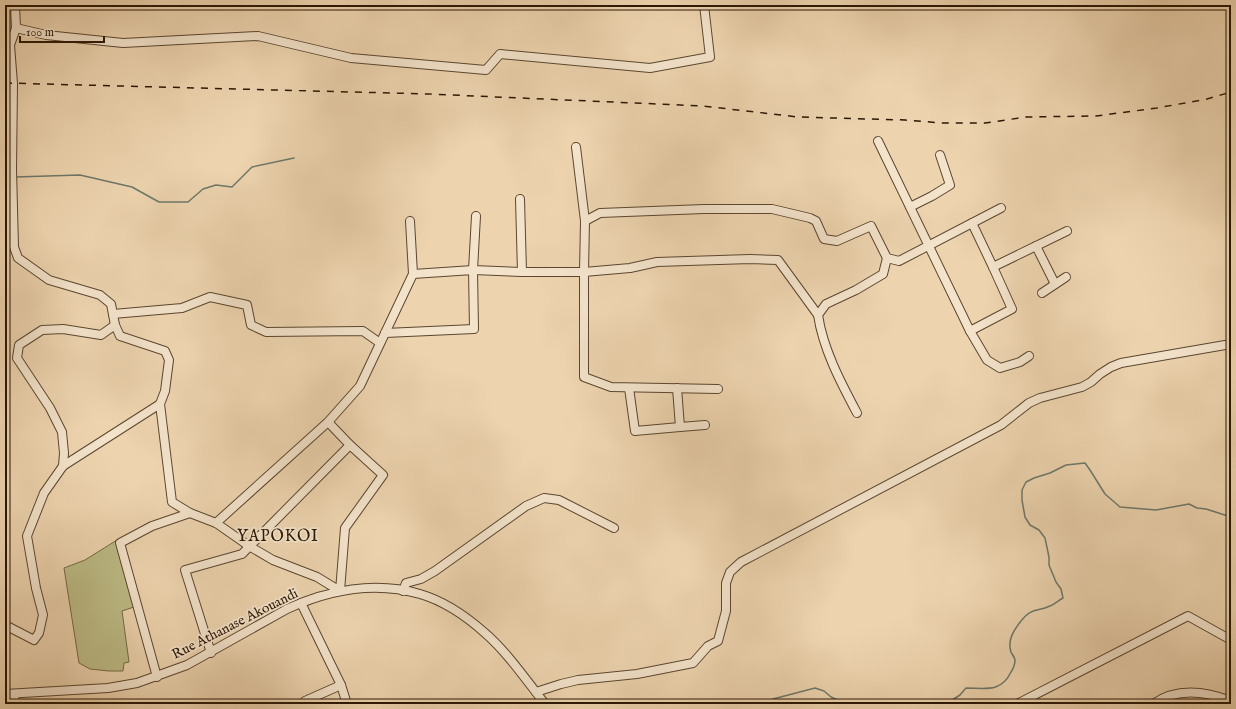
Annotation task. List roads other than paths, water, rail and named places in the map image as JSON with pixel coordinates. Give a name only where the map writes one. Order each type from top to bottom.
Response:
[{"type":"street","points":[[15,5],[16,28],[10,45],[13,84],[12,169],[14,247],[18,258],[49,280],[100,295],[111,304],[115,325],[120,336],[165,351],[169,360],[165,391],[160,404],[172,502],[190,513],[216,523],[249,546],[273,560],[317,577],[340,591],[345,528],[383,475],[350,445],[328,422]]},
{"type":"street","points":[[16,28],[46,35],[123,43],[258,36],[351,58],[486,70],[500,54],[650,68],[710,57],[704,5]]},
{"type":"street","points":[[878,141],[970,331],[987,360],[1000,368],[1020,362],[1029,356]]},
{"type":"street","points":[[576,147],[585,221],[584,377],[611,387],[718,389]]},
{"type":"street","points":[[910,207],[950,185],[940,154]]},
{"type":"street","points":[[520,199],[522,272]]},
{"type":"street","points":[[886,258],[899,261],[1001,208]]},
{"type":"street","points":[[585,221],[600,213],[704,209],[772,209],[810,218],[816,221],[824,238],[837,241],[871,226],[886,258],[883,274],[856,290],[826,304],[818,315]]},
{"type":"street","points":[[385,333],[474,329],[473,270],[476,216]]},
{"type":"street","points":[[216,523],[328,422],[360,386],[413,274],[410,221]]},
{"type":"street","points":[[970,331],[1012,309],[972,223]]},
{"type":"street","points":[[993,267],[1067,231]]},
{"type":"street","points":[[1036,246],[1054,284]]},
{"type":"street","points":[[413,274],[473,270],[584,272],[630,268],[657,262],[750,259],[778,260],[818,315],[820,330],[831,358],[847,395],[857,413]]},
{"type":"street","points":[[1042,293],[1066,277]]},
{"type":"street","points":[[113,314],[182,308],[210,297],[247,305],[251,325],[266,332],[363,331],[380,344]]},
{"type":"street","points":[[63,466],[64,453],[62,432],[50,408],[17,358],[19,345],[42,330],[63,329],[101,335],[115,325]]},
{"type":"street","points":[[536,692],[578,680],[637,674],[693,663],[708,646],[718,641],[726,611],[726,583],[730,572],[741,562],[1002,425],[1029,404],[1040,398],[1082,387],[1111,367],[1231,344]]},
{"type":"street","points":[[629,388],[635,431],[705,425]]},
{"type":"street","points":[[677,388],[680,427]]},
{"type":"street","points":[[5,625],[34,640],[39,633],[42,615],[26,536],[44,492],[63,466],[160,404]]},
{"type":"street","points":[[211,652],[185,570],[242,554],[350,445]]},
{"type":"street","points":[[403,591],[406,583],[421,579],[435,571],[526,506],[544,498],[559,500],[614,528]]},
{"type":"street","points":[[157,677],[120,543],[152,526],[190,513]]},
{"type":"street","name":"Rue Athanase Akouandi","points":[[9,694],[108,688],[137,683],[187,665],[287,609],[301,603],[340,591],[365,589],[403,591],[420,594],[455,610],[486,633],[546,704]]},
{"type":"street","points":[[301,603],[341,685],[347,704]]},
{"type":"street","points":[[1017,704],[1188,616],[1231,640]]},
{"type":"street","points":[[303,704],[306,701],[341,685]]},
{"type":"street","points":[[1153,704],[1159,699],[1179,693],[1193,691],[1215,694],[1231,700]]},
{"type":"street","points":[[9,694],[16,704]]},
{"type":"waterway","points":[[15,177],[80,175],[132,187],[159,202],[188,202],[203,189],[216,185],[232,187],[252,167],[294,158]]},
{"type":"waterway","points":[[946,704],[960,695],[966,688],[992,688],[1007,679],[1014,665],[1015,659],[1011,652],[1010,643],[1012,635],[1018,624],[1028,614],[1035,610],[1050,606],[1063,598],[1061,589],[1056,582],[1049,565],[1045,538],[1039,530],[1030,525],[1025,517],[1022,490],[1026,482],[1066,465],[1085,463],[1105,494],[1120,507],[1156,510],[1189,504],[1197,508],[1206,509],[1231,517]]},
{"type":"waterway","points":[[763,704],[773,699],[815,688],[824,691],[831,697],[847,704]]},
{"type":"railway","points":[[5,83],[429,94],[703,106],[798,117],[905,120],[942,123],[985,123],[1026,117],[1096,116],[1157,108],[1207,99],[1231,92]]},
{"type":"district","name":"YAPOKOI","points":[[278,537]]}]
